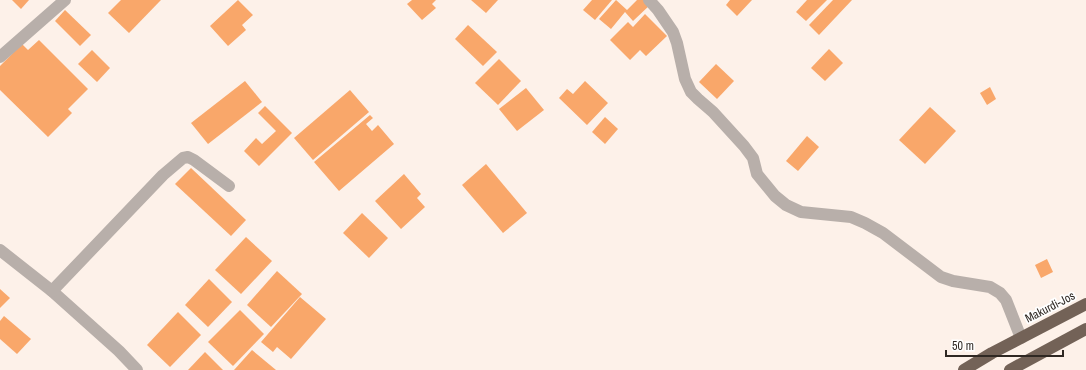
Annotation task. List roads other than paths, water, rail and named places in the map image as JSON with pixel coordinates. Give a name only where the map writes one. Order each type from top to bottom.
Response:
[{"type":"highway","name":"Makurdi-Jos","points":[[964,370],[992,353],[1086,304]]},
{"type":"highway","points":[[1010,370],[1086,329]]},
{"type":"street","points":[[0,57],[65,0]]},
{"type":"street","points":[[649,0],[673,32],[685,79],[692,92],[713,112],[744,146],[753,158],[757,174],[775,196],[786,205],[801,212],[850,217],[865,223],[883,233],[942,277],[953,281],[990,287],[1000,293],[1006,300],[1021,338]]},
{"type":"street","points":[[52,291],[163,175],[183,158],[188,157],[194,160],[230,186]]},
{"type":"street","points":[[0,250],[52,291],[119,351],[137,370]]}]
